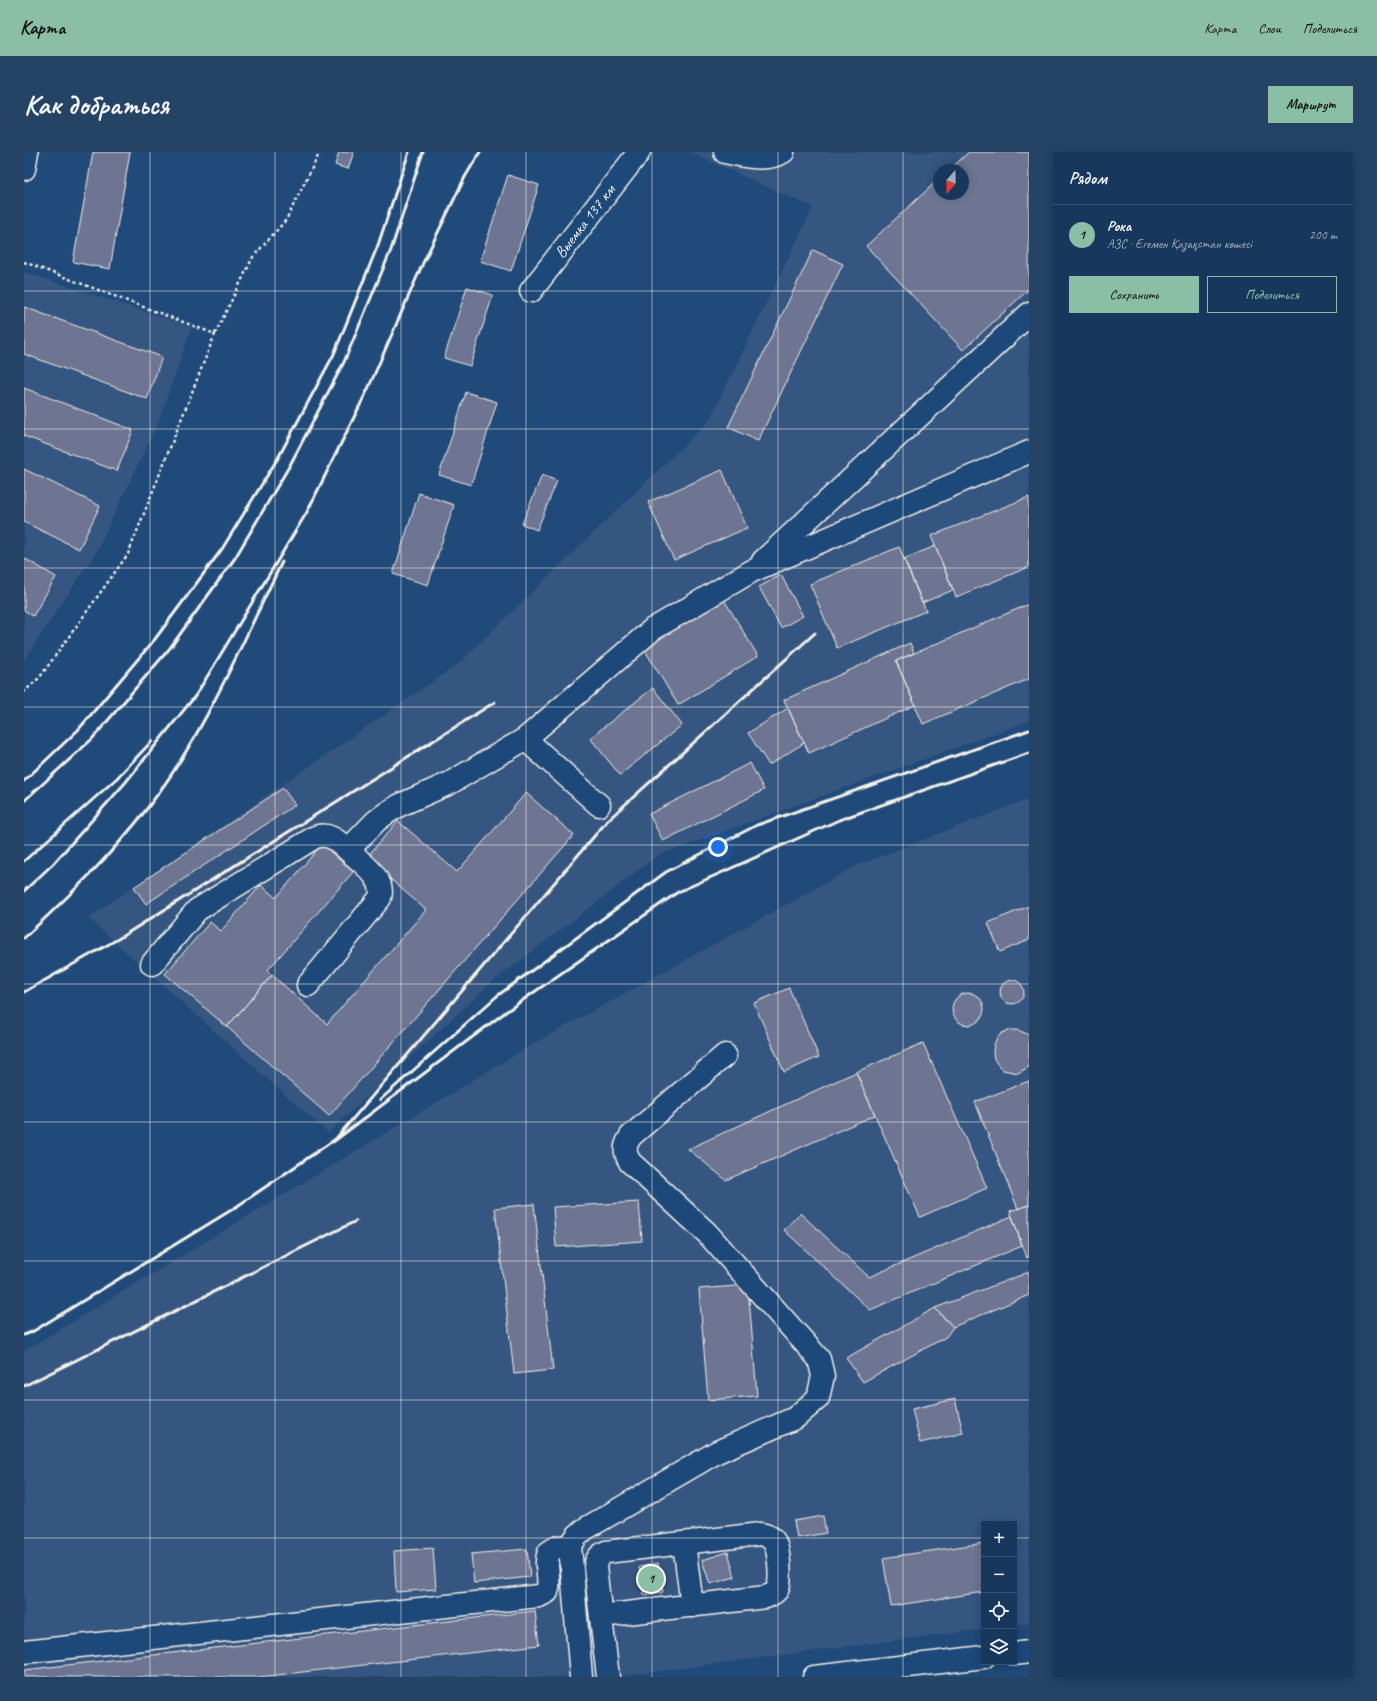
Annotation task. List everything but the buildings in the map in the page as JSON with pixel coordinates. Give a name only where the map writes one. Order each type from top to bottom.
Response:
[{"type":"street","points":[[24,170],[27,152]]},
{"type":"street","name":"Выемка 137 км","points":[[531,291],[639,152]]},
{"type":"street","points":[[725,152],[748,157],[777,156],[783,152]]},
{"type":"street","points":[[752,571],[1029,314]]},
{"type":"street","points":[[348,850],[376,821],[388,812],[400,805],[450,783],[525,738],[652,629],[752,571],[1029,452]]},
{"type":"street","points":[[525,738],[599,805]]},
{"type":"street","points":[[152,964],[197,910],[315,836],[325,834],[330,836],[348,850],[376,876],[382,891],[380,898],[308,985]]},
{"type":"street","points":[[581,1677],[570,1546],[577,1536],[585,1529],[717,1452],[795,1418],[818,1398],[822,1386],[823,1376],[819,1359],[707,1234],[630,1162],[625,1154],[625,1147],[631,1136],[725,1055]]},
{"type":"street","points":[[600,1616],[766,1597],[772,1594],[779,1586],[780,1580],[774,1541],[765,1535],[606,1552],[598,1557],[595,1567],[600,1616],[608,1677]]},
{"type":"street","points":[[684,1543],[692,1606]]},
{"type":"street","points":[[24,1652],[539,1596],[547,1592],[548,1588],[546,1565],[549,1552],[557,1547],[570,1546]]},
{"type":"street","points":[[1017,1654],[1029,1652]]},
{"type":"street","points":[[814,1677],[981,1657]]},
{"type":"path","points":[[24,692],[40,677],[128,554],[215,334],[253,257],[286,220],[320,152]]},
{"type":"path","points":[[24,262],[215,334]]},
{"type":"shaded area","points":[[689,152],[1029,152],[1029,721],[657,856],[490,984],[328,1133],[88,918],[457,665],[709,421],[813,207]]},
{"type":"shaded area","points":[[24,272],[192,327],[158,423],[96,552],[24,660]]},
{"type":"shaded area","points":[[1029,799],[1029,1624],[1017,1625],[1017,1521],[981,1521],[981,1629],[613,1677],[24,1677],[24,1351],[535,1043],[858,865]]},
{"type":"railway","points":[[24,781],[78,730],[155,639],[222,549],[278,458],[334,354],[378,245],[409,152]]},
{"type":"railway","points":[[24,801],[92,739],[170,648],[235,558],[290,465],[344,362],[391,250],[423,152]]},
{"type":"railway","points":[[24,891],[53,864],[125,783],[196,695],[307,512],[368,389],[423,263],[465,177],[480,152]]},
{"type":"railway","points":[[24,938],[73,891],[120,842],[169,778],[205,719],[282,562]]},
{"type":"railway","points":[[815,633],[608,820],[333,1142],[507,1011],[678,892],[839,820],[1029,753]]},
{"type":"railway","points":[[24,992],[118,939],[495,702]]},
{"type":"railway","points":[[380,1100],[497,996],[666,872],[757,825],[1029,730]]},
{"type":"railway","points":[[24,861],[117,778],[152,741]]},
{"type":"railway","points":[[24,1335],[32,1332],[233,1209],[337,1138]]},
{"type":"railway","points":[[24,1386],[356,1221]]},
{"type":"place","name":"Рока","points":[[651,1579]]}]
